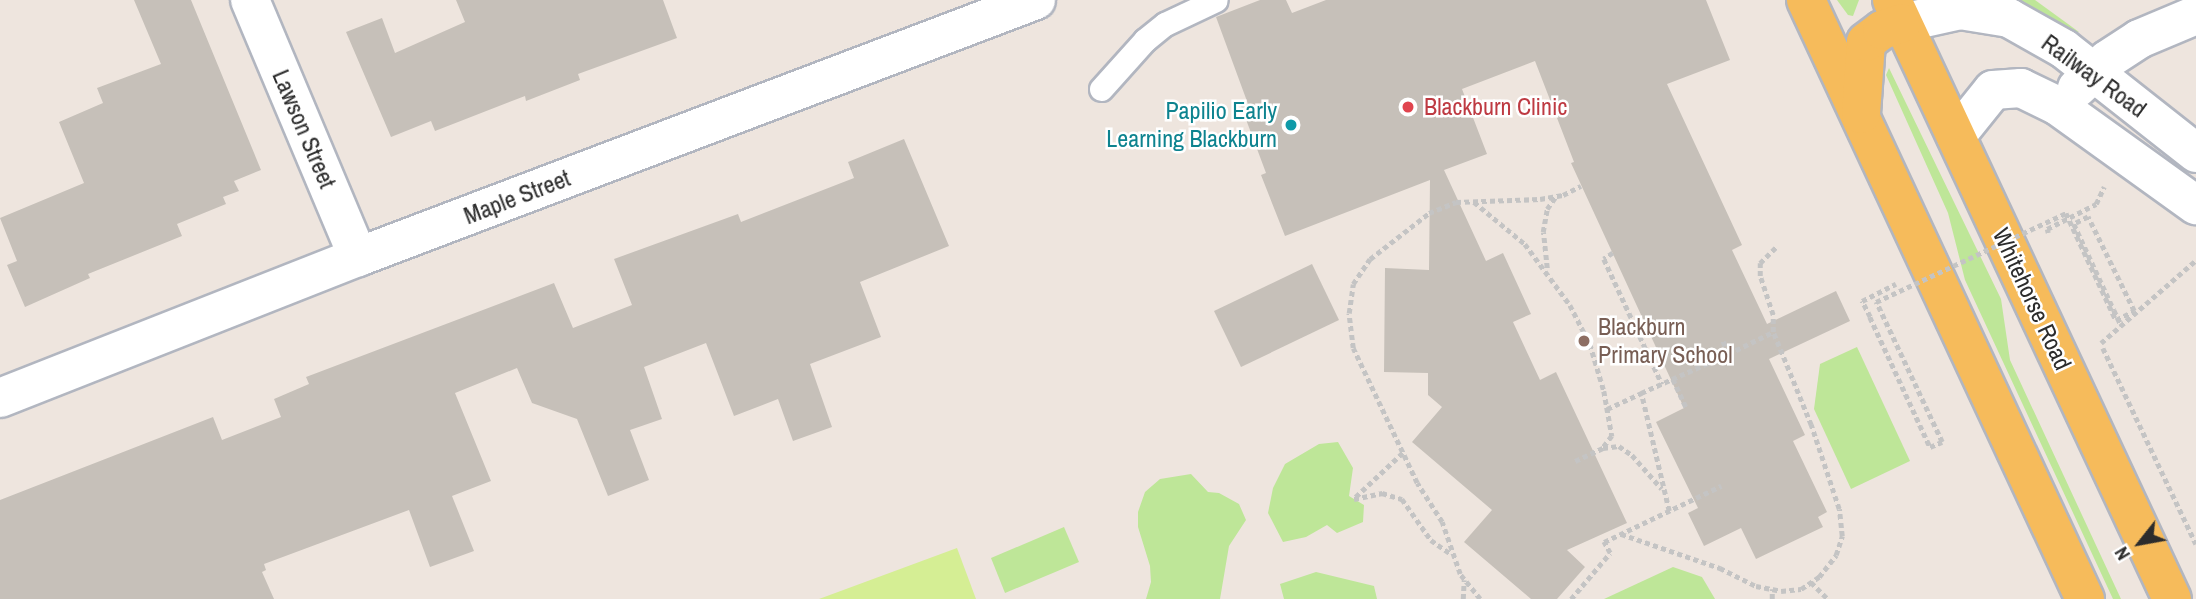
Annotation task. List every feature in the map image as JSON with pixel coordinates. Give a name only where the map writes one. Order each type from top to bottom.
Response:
[{"type":"main road","points":[[1806,0],[2084,599]]},
{"type":"main road","points":[[1861,119],[1866,42],[1882,30],[1897,11]]},
{"type":"main road","name":"Whitehorse Road","points":[[1897,11],[2172,599]]},
{"type":"street","name":"Lawson Street","points":[[250,0],[358,257]]},
{"type":"street","name":"Maple Street","points":[[0,398],[358,257],[1036,0]]},
{"type":"street","name":"Railway Road","points":[[1897,11],[1984,11],[2020,24],[2064,49],[2196,153]]},
{"type":"street","points":[[2058,106],[2094,72],[2139,39],[2196,15]]},
{"type":"street","name":"Railway Road","points":[[1956,136],[1993,90],[2021,88],[2058,106],[2196,205]]},
{"type":"lane","points":[[1101,89],[1145,40],[1165,24],[1216,0]]},
{"type":"path","points":[[2053,242],[2047,229],[2096,204],[2108,179]]},
{"type":"path","points":[[1480,599],[1464,579],[1451,554],[1442,522],[1417,483],[1353,348],[1349,313],[1353,285],[1370,258],[1409,226],[1456,202],[1557,196],[1581,186]]},
{"type":"path","points":[[1548,272],[1543,232],[1547,209],[1557,196]]},
{"type":"path","points":[[1474,202],[1525,244],[1548,272],[1590,344],[1612,436],[1603,448]]},
{"type":"path","points":[[1881,292],[1862,301],[1930,447],[1942,442],[1876,302],[2066,213],[2116,320],[2134,311],[2088,217],[2074,224],[2114,310],[2121,325]]},
{"type":"path","points":[[1621,534],[1720,568],[1756,586],[1772,589],[1801,589],[1819,577],[1836,555],[1842,536],[1839,509],[1811,425],[1773,332],[1773,315],[1760,276],[1760,263],[1776,247]]},
{"type":"path","points":[[1613,253],[1604,259],[1662,384]]},
{"type":"path","points":[[2101,343],[2196,260]]},
{"type":"path","points":[[2095,330],[2196,544]]},
{"type":"path","points":[[1607,409],[1773,332]]},
{"type":"path","points":[[1722,339],[1728,354]]},
{"type":"path","points":[[1673,379],[1686,407]]},
{"type":"path","points":[[1641,393],[1669,511]]},
{"type":"path","points":[[1575,461],[1603,448],[1619,446],[1632,456],[1664,491]]},
{"type":"path","points":[[1403,453],[1354,499],[1382,493],[1402,499],[1431,540],[1451,554]]},
{"type":"path","points":[[1571,599],[1610,553],[1604,542],[1721,486]]},
{"type":"path","points":[[1463,599],[1464,579]]},
{"type":"path","points":[[1811,582],[1828,599]]},
{"type":"path","points":[[1772,589],[1772,599]]},
{"type":"green space","points":[[1837,0],[1859,0],[1853,16],[1848,15]]},
{"type":"green space","points":[[2011,0],[2035,0],[2079,32],[2070,31],[2042,13]]},
{"type":"green space","points":[[1889,68],[2001,299],[2010,360],[2121,599],[2113,599],[1965,280],[1948,213],[1886,75]]},
{"type":"green space","points":[[1857,347],[1910,461],[1851,489],[1814,409],[1820,364]]},
{"type":"green space","points":[[1338,442],[1353,468],[1349,496],[1364,505],[1363,522],[1337,533],[1327,525],[1306,537],[1283,542],[1268,513],[1273,488],[1285,464],[1319,444]]},
{"type":"green space","points":[[1191,474],[1208,492],[1219,493],[1239,504],[1246,520],[1229,546],[1220,599],[1146,599],[1151,582],[1150,566],[1138,527],[1138,512],[1145,492],[1160,479]]},
{"type":"green space","points":[[1064,527],[1079,562],[1005,593],[991,558]]},
{"type":"green space","points":[[957,548],[976,599],[819,599]]},
{"type":"green space","points":[[1673,567],[1702,577],[1715,599],[1604,599]]},
{"type":"green space","points":[[1316,572],[1374,586],[1377,599],[1284,599],[1280,584]]},
{"type":"building","points":[[134,0],[191,0],[261,170],[234,181],[239,191],[223,197],[226,204],[177,224],[182,236],[88,274],[90,278],[25,307],[7,265],[17,261],[0,218],[84,183],[59,122],[103,103],[97,88],[161,64]]},
{"type":"building","points":[[456,0],[663,0],[677,38],[578,74],[580,80],[526,101],[525,96],[435,131],[431,121],[391,137],[346,32],[382,18],[395,53],[465,22]]},
{"type":"building","points":[[1260,0],[1286,0],[1292,13],[1326,0],[1706,0],[1730,60],[1667,84],[1742,245],[1732,250],[1767,324],[1836,291],[1850,321],[1769,359],[1805,435],[1793,441],[1827,512],[1818,517],[1823,527],[1756,559],[1741,528],[1704,546],[1688,513],[1698,508],[1656,422],[1684,408],[1571,163],[1574,162],[1535,61],[1462,89],[1487,154],[1444,170],[1486,261],[1503,253],[1531,314],[1513,322],[1540,380],[1556,372],[1627,523],[1567,550],[1585,567],[1557,599],[1531,599],[1464,542],[1492,510],[1412,442],[1442,407],[1428,395],[1428,373],[1384,372],[1385,268],[1429,270],[1430,180],[1285,236],[1261,175],[1266,173],[1241,106],[1248,104],[1216,17]]},
{"type":"building","points":[[904,139],[949,246],[860,282],[881,337],[810,364],[832,427],[793,441],[778,399],[734,416],[706,343],[644,367],[662,419],[630,430],[649,480],[608,496],[577,419],[532,403],[517,368],[455,393],[491,481],[452,496],[474,551],[430,567],[409,510],[264,564],[266,570],[262,572],[274,599],[0,599],[0,500],[213,417],[222,440],[281,417],[274,399],[309,384],[306,377],[554,283],[573,328],[632,305],[614,259],[738,214],[741,222],[854,178],[848,162]]},
{"type":"building","points":[[1312,264],[1339,320],[1241,367],[1214,311]]},
{"type":"place","name":"Blackburn Clinic","points":[[1408,107]]},
{"type":"place","name":"Papilio Early Learning Blackburn","points":[[1291,125]]},
{"type":"place","name":"Blackburn Primary School","points":[[1584,341]]}]
